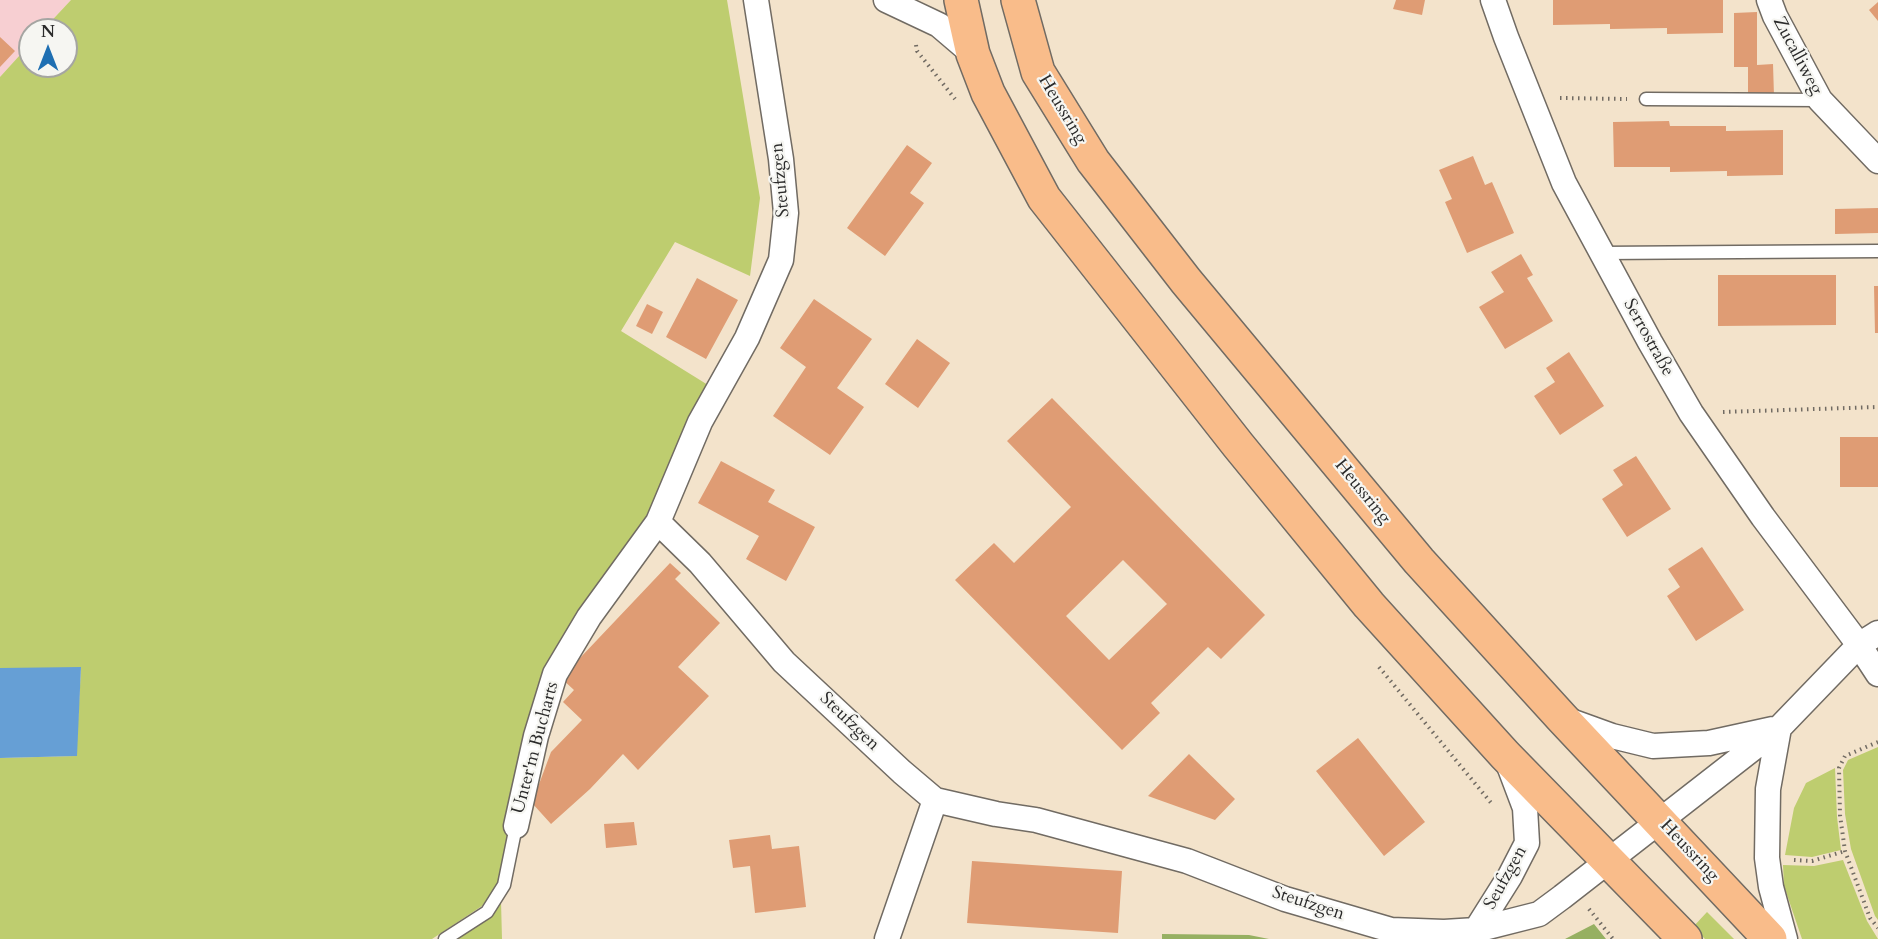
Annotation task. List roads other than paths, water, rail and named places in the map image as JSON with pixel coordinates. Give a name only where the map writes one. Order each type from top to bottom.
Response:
[{"type":"main road","points":[[962,0],[973,54],[988,93],[1044,198],[1238,445],[1362,596],[1505,755],[1685,939]]},
{"type":"main road","name":"Heussring","points":[[1018,0],[1038,72],[1093,161],[1186,281],[1419,561],[1562,718],[1770,939]]},
{"type":"street","name":"Steufzgen","points":[[756,0],[783,181],[786,213],[781,260],[747,338],[700,422],[658,522],[700,563],[784,662],[935,800],[996,814],[1036,820],[1187,861],[1285,899],[1391,930],[1444,932],[1476,930],[1539,914],[1574,889],[1779,728],[1868,639]]},
{"type":"street","points":[[886,0],[939,25],[973,54]]},
{"type":"street","name":"Serrostraße","points":[[1493,0],[1564,183],[1650,342],[1691,413],[1763,517],[1868,639],[1878,674]]},
{"type":"street","name":"Zucalliweg","points":[[1769,0],[1775,16],[1820,100],[1878,161]]},
{"type":"street","name":"Unter'm Bucharts","points":[[516,826],[536,736],[555,674],[589,616],[658,522]]},
{"type":"street","points":[[1562,718],[1612,736],[1653,746],[1709,743],[1779,728],[1768,789],[1767,858],[1785,939]]},
{"type":"street","name":"Seufzgen","points":[[1476,930],[1510,876],[1527,843],[1525,808],[1505,755]]},
{"type":"street","points":[[887,939],[935,800]]},
{"type":"lane","points":[[1646,99],[1820,100]]},
{"type":"lane","points":[[1602,253],[1878,250]]},
{"type":"lane","name":"Unter'm Bucharts","points":[[445,939],[487,912],[504,885],[516,826]]},
{"type":"water","points":[[81,667],[77,756],[0,758],[0,668]]}]
